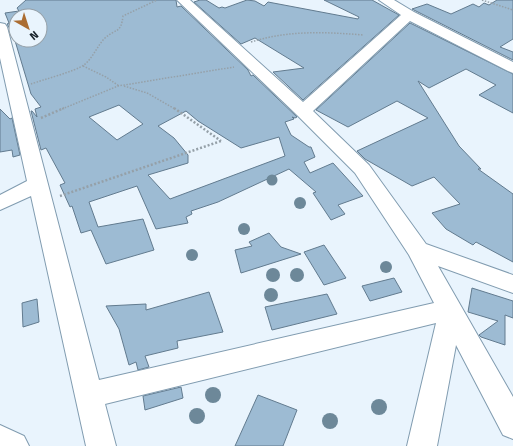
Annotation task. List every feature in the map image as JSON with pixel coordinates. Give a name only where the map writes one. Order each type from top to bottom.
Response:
[{"type":"street","points":[[183,0],[303,111],[362,169],[418,250],[513,425]]},
{"type":"street","points":[[390,3],[412,0]]},
{"type":"street","points":[[390,3],[409,15],[513,68]]},
{"type":"street","points":[[303,111],[409,15]]},
{"type":"street","points":[[0,27],[13,97],[24,125],[101,446]]},
{"type":"street","points":[[0,203],[40,193]]},
{"type":"street","points":[[418,250],[513,284]]},
{"type":"street","points":[[89,395],[451,309]]},
{"type":"street","points":[[422,446],[451,309]]},
{"type":"street","points":[[0,440],[14,446]]},
{"type":"path","points":[[13,97],[83,66],[92,57],[105,38],[120,29],[122,26],[123,16],[157,0]]},
{"type":"path","points":[[482,0],[513,10]]},
{"type":"path","points":[[234,48],[267,36],[291,31],[385,37]]},
{"type":"path","points":[[24,125],[118,86],[252,64]]},
{"type":"path","points":[[40,193],[222,141],[161,101],[133,88],[118,86],[106,77],[83,66]]},
{"type":"building","points":[[26,0],[176,0],[177,7],[181,6],[248,70],[251,76],[253,75],[297,117],[292,117],[294,119],[285,122],[291,135],[311,147],[315,157],[304,162],[310,173],[333,163],[363,196],[338,205],[345,214],[331,220],[313,193],[316,192],[289,169],[218,202],[191,211],[192,214],[186,217],[188,223],[156,229],[137,186],[89,202],[98,227],[143,219],[154,250],[106,264],[91,230],[81,233],[72,206],[70,207],[60,185],[65,183],[46,148],[41,150],[31,111],[37,117],[35,109],[41,107],[31,94],[17,48],[48,48],[48,8],[17,8]],"holes":[[[119,105],[143,124],[117,140],[89,117]],[[186,111],[198,121],[241,148],[279,137],[285,156],[170,199],[148,175],[188,163],[188,155],[174,138],[158,126]]]},
{"type":"building","points":[[206,0],[219,8],[225,8],[247,0],[255,1],[264,6],[268,2],[358,19],[359,17],[324,0],[372,0],[399,15],[303,100],[273,72],[304,68],[255,38],[241,44],[194,2]]},
{"type":"building","points":[[497,0],[513,0],[513,39],[500,47],[513,52],[513,60],[412,9],[427,4],[451,14],[473,4],[479,7],[484,3],[489,5]]},
{"type":"building","points":[[5,13],[8,13],[8,20]]},
{"type":"building","points":[[410,23],[513,74],[513,113],[479,95],[496,85],[466,69],[429,88],[418,81],[459,146],[481,169],[478,169],[513,194],[513,262],[476,242],[473,245],[446,229],[432,213],[460,204],[434,177],[412,186],[365,159],[357,151],[428,118],[397,101],[348,127],[316,110]]},
{"type":"building","points":[[0,109],[10,119],[12,118],[20,155],[13,157],[12,150],[0,152]]},
{"type":"building","points":[[269,233],[281,247],[301,254],[241,273],[235,250],[252,246],[249,242]]},
{"type":"building","points":[[324,245],[346,278],[324,285],[304,252]]},
{"type":"building","points":[[394,278],[402,292],[370,301],[362,286]]},
{"type":"building","points":[[472,288],[513,301],[513,318],[505,315],[505,345],[479,335],[498,321],[468,312]]},
{"type":"building","points":[[209,292],[223,332],[177,341],[178,348],[145,356],[149,367],[138,370],[136,362],[129,365],[119,329],[106,306],[146,304],[146,310]]},
{"type":"building","points":[[327,294],[337,314],[272,330],[265,307]]},
{"type":"building","points":[[37,299],[39,322],[23,327],[22,303]]},
{"type":"building","points":[[181,387],[183,398],[145,410],[143,396]]},
{"type":"building","points":[[258,395],[297,410],[283,446],[235,446]]}]
